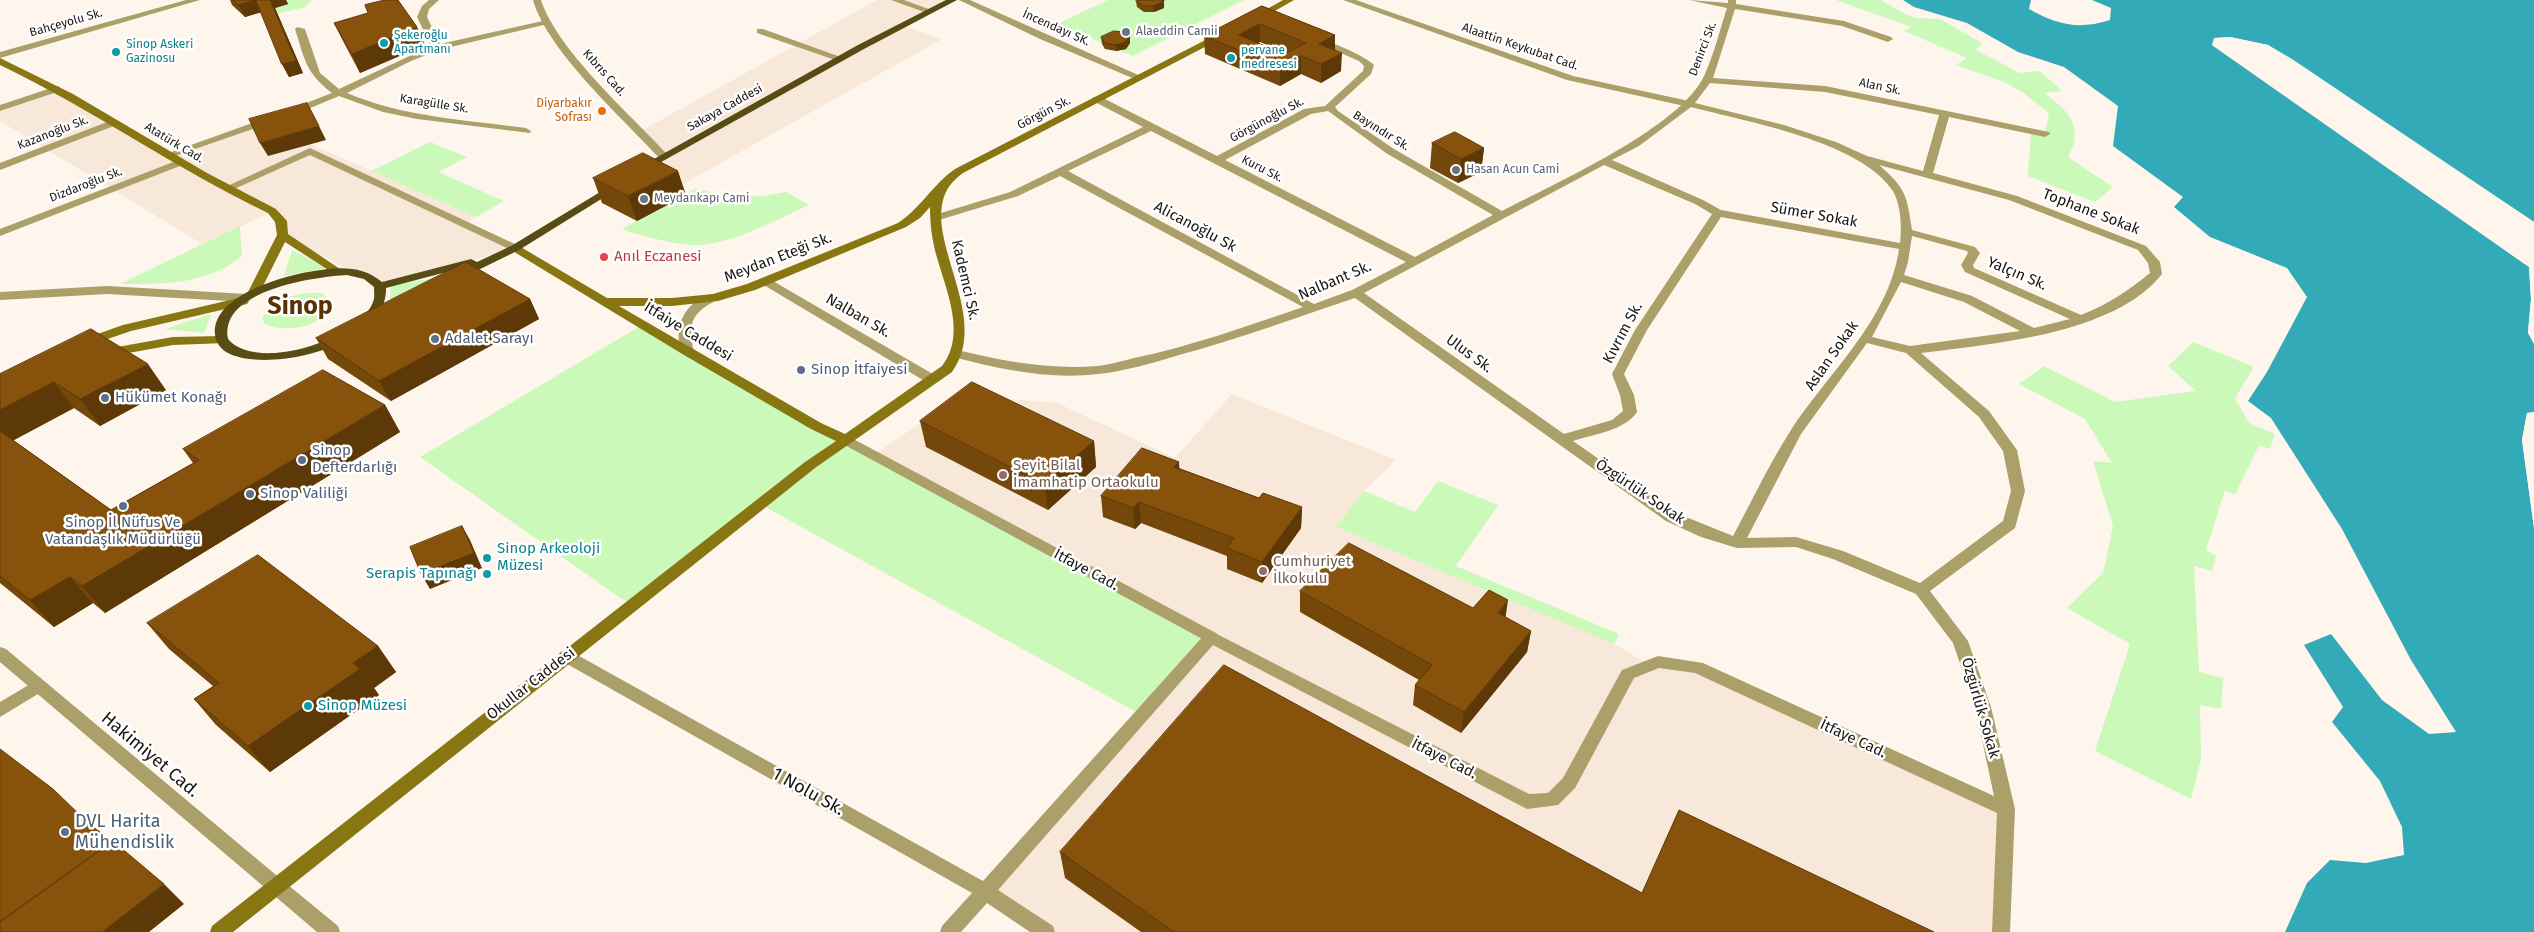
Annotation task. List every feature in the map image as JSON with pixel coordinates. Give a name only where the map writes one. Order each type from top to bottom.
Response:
[{"type":"highway","name":"Sakaya Caddesi","points":[[515,248],[663,156],[953,0]]},
{"type":"highway","points":[[449,280],[515,248]]},
{"type":"highway","points":[[380,286],[515,248]]},
{"type":"highway","points":[[380,286],[368,276],[347,271],[315,272],[292,278],[248,298],[232,311],[221,326],[222,340],[232,351],[243,355],[261,357],[289,355],[306,351],[344,336],[369,318],[387,310]]},
{"type":"highway","points":[[369,318],[380,303],[380,286]]},
{"type":"main road","points":[[1255,18],[1290,0]]},
{"type":"main road","points":[[1140,78],[1233,30]]},
{"type":"main road","points":[[0,61],[41,80]]},
{"type":"main road","points":[[0,72],[41,80]]},
{"type":"main road","name":"Görgün Sk.","points":[[959,171],[1140,78]]},
{"type":"main road","name":"Atatürk Cad.","points":[[41,80],[168,155],[272,211],[281,220],[283,235]]},
{"type":"main road","points":[[942,186],[959,171]]},
{"type":"main road","name":"Kademci Sk.","points":[[942,186],[935,208],[935,218],[960,327],[957,354]]},
{"type":"main road","name":"Meydan Eteği Sk.","points":[[605,302],[672,302],[712,298],[766,281],[902,225],[928,205],[942,186]]},
{"type":"main road","points":[[75,347],[127,328],[248,298],[283,235],[337,271]]},
{"type":"main road","name":"İtfaiye Caddesi","points":[[515,248],[688,352],[816,426],[846,440]]},
{"type":"main road","points":[[91,357],[118,350],[173,341],[222,340]]},
{"type":"main road","points":[[846,440],[933,380],[947,369],[957,354]]},
{"type":"main road","name":"Okullar Caddesi","points":[[218,932],[566,656],[810,465],[846,440]]},
{"type":"street","name":"Bahçeyolu Sk.","points":[[0,55],[196,0]]},
{"type":"street","points":[[435,0],[425,8],[422,17],[437,48]]},
{"type":"street","name":"Kıbrıs Cad.","points":[[537,0],[537,5],[546,23],[574,60],[663,156]]},
{"type":"street","points":[[896,0],[930,11]]},
{"type":"street","name":"İncendayı SK.","points":[[963,0],[1042,37],[1140,78]]},
{"type":"street","name":"Alaattin Keykubat Cad.","points":[[1346,0],[1570,78],[1689,104],[1780,127],[1832,144],[1863,158]]},
{"type":"street","points":[[1693,0],[1732,3],[1844,24],[1888,38]]},
{"type":"street","name":"Denirci Sk.","points":[[1689,104],[1707,80],[1732,3]]},
{"type":"street","points":[[1255,18],[1276,23]]},
{"type":"street","points":[[168,155],[341,93],[396,64],[437,48],[546,23]]},
{"type":"street","name":"Karagülle Sk.","points":[[300,29],[316,74],[326,85],[341,93],[367,104],[406,113],[526,131]]},
{"type":"street","points":[[760,30],[841,59]]},
{"type":"street","name":"Bayındır Sk.","points":[[1311,38],[1362,59],[1369,65],[1368,72],[1330,106],[1342,121],[1390,151],[1502,215]]},
{"type":"street","name":"Alan Sk.","points":[[1707,80],[1825,89],[2045,134]]},
{"type":"street","points":[[0,108],[57,89]]},
{"type":"street","name":"Kuru Sk.","points":[[1097,99],[1414,261]]},
{"type":"street","name":"Nalbant Sk.","points":[[957,354],[994,363],[1052,371],[1098,370],[1155,358],[1220,340],[1315,309],[1356,293],[1605,161],[1635,144],[1689,104]]},
{"type":"street","name":"Görgünoğlu Sk.","points":[[1216,161],[1308,111],[1331,108]]},
{"type":"street","points":[[1927,174],[1945,114]]},
{"type":"street","name":"Kazanoğlu Sk.","points":[[0,166],[115,122]]},
{"type":"street","points":[[935,218],[995,202],[1061,172],[1150,127]]},
{"type":"street","points":[[228,188],[310,151],[515,248]]},
{"type":"street","name":"Tophane Sokak","points":[[1863,158],[2013,198],[2142,248],[2154,262],[2156,274],[2142,288],[2083,320],[2056,328],[1910,350]]},
{"type":"street","name":"Aslan Sokak","points":[[1737,543],[1796,432],[1866,339],[1898,277],[1905,247],[1901,197],[1887,178],[1863,158]]},
{"type":"street","name":"Sümer Sokak","points":[[1605,161],[1700,202],[1718,213],[1905,247]]},
{"type":"street","name":"Dizdaroğlu Sk.","points":[[0,233],[182,162]]},
{"type":"street","name":"Alicanoğlu Sk","points":[[1061,172],[1315,309]]},
{"type":"street","name":"Kıvrım Sk.","points":[[1564,439],[1617,423],[1630,412],[1627,395],[1618,374],[1652,313],[1718,213]]},
{"type":"street","name":"Yalçın Sk.","points":[[1905,231],[1971,249],[1974,253],[1967,265],[1969,270],[2083,320]]},
{"type":"street","points":[[1898,277],[1968,299],[2032,332]]},
{"type":"street","name":"Nalban Sk.","points":[[766,281],[933,380]]},
{"type":"street","points":[[0,296],[107,290],[248,298]]},
{"type":"street","name":"Ulus Sk.","points":[[1356,293],[1564,439]]},
{"type":"street","points":[[688,352],[683,332],[685,323],[696,304],[712,298]]},
{"type":"street","points":[[1866,339],[1910,350],[1984,414],[2010,450],[2018,491],[2010,524],[1921,590]]},
{"type":"street","name":"Özgürlük Sokak","points":[[1564,439],[1671,517],[1706,533],[1737,543],[1796,542],[1838,555],[1921,590],[1960,641],[1982,707],[2006,809],[2001,932]]},
{"type":"street","name":"İtfaye Cad.","points":[[846,440],[1211,637],[1527,802],[1552,800],[1569,783],[1628,674],[1658,662],[1697,667],[2006,809]]},
{"type":"street","points":[[949,932],[1211,637]]},
{"type":"street","name":"Hakimiyet Cad.","points":[[0,653],[232,851],[332,932]]},
{"type":"street","name":"1 Nolu Sk.","points":[[566,656],[984,891],[1046,932]]},
{"type":"street","points":[[0,710],[37,686]]},
{"type":"shaded area","points":[[877,0],[953,0],[903,26],[942,39],[674,189],[651,178],[663,156],[641,131]]},
{"type":"shaded area","points":[[57,89],[168,155],[250,126],[256,132],[268,156],[310,144],[476,217],[465,224],[515,248],[380,286],[283,235],[281,221],[269,213],[202,244],[0,121],[0,108]]},
{"type":"shaded area","points":[[1232,394],[1396,460],[1364,491],[1336,527],[1614,644],[1651,665],[1697,667],[2006,809],[2001,932],[1046,932],[984,891],[1140,714],[872,456],[962,395],[1057,403],[1175,458]]},
{"type":"green space","points":[[284,0],[312,0],[305,7],[277,14],[275,8],[287,4]]},
{"type":"green space","name":"Alaeddin Camii","points":[[1108,0],[1244,0],[1133,56],[1057,24]]},
{"type":"green space","points":[[1836,0],[1881,0],[1916,18],[1940,19],[1982,43],[1976,50],[2020,73],[2040,71],[2062,91],[2044,93],[2067,113],[2074,128],[2075,137],[2068,157],[2113,187],[2095,202],[2028,176],[2031,131],[2045,134],[2049,113],[2022,92],[2004,82],[1956,65],[1967,58],[1904,31],[1911,27]]},
{"type":"green space","points":[[430,142],[467,157],[438,172],[504,201],[476,217],[371,171]]},
{"type":"green space","points":[[695,189],[728,195],[763,196],[786,192],[809,205],[750,232],[734,238],[703,245],[674,243],[622,229]]},
{"type":"green space","points":[[240,226],[242,256],[214,273],[199,278],[168,283],[120,284]]},
{"type":"green space","points":[[292,250],[327,268],[284,276]]},
{"type":"green space","points":[[444,277],[390,302],[391,285]]},
{"type":"green space","points":[[306,293],[321,293],[331,300],[329,309],[323,317],[305,326],[294,328],[273,327],[265,324],[262,319],[275,304],[281,300]]},
{"type":"green space","points":[[211,314],[204,333],[165,329]]},
{"type":"green space","points":[[642,325],[688,352],[1211,637],[1140,714],[760,504],[632,604],[619,597],[420,457]]},
{"type":"green space","points":[[2193,342],[2254,367],[2235,398],[2249,423],[2275,434],[2270,449],[2259,445],[2235,495],[2225,490],[2206,550],[2216,556],[2212,571],[2194,566],[2199,672],[2223,678],[2221,709],[2200,705],[2201,759],[2191,799],[2095,751],[2130,644],[2067,608],[2103,573],[2113,526],[2093,461],[2112,463],[2085,419],[2019,384],[2044,366],[2115,402],[2196,391],[2168,366]]},
{"type":"green space","points":[[1438,481],[1498,505],[1456,566],[1619,634],[1614,644],[1336,527],[1364,491],[1415,512]]},
{"type":"water","points":[[1903,0],[2031,0],[2029,9],[2049,19],[2068,24],[2088,25],[2110,20],[2111,8],[2092,0],[2534,0],[2534,222],[2268,45],[2230,37],[2215,38],[2212,45],[2529,267],[2531,299],[2528,332],[2534,344],[2534,412],[2527,413],[2522,440],[2534,528],[2534,932],[2285,932],[2307,883],[2330,860],[2366,863],[2404,855],[2402,827],[2380,781],[2332,722],[2343,707],[2304,645],[2331,634],[2382,700],[2429,734],[2456,732],[2411,660],[2342,529],[2271,418],[2248,401],[2267,372],[2307,297],[2287,268],[2210,237],[2174,207],[2183,197],[2113,146],[2118,106],[2064,67],[2018,52],[1967,23],[1914,7]]},
{"type":"pier","points":[[2230,37],[2268,45],[2292,59],[2534,222],[2534,224],[2267,47],[2248,42],[2216,41],[2215,44],[2226,52],[2531,266],[2534,299],[2530,332],[2534,344],[2528,333],[2531,299],[2529,267],[2212,45],[2214,38]]},
{"type":"pier","points":[[2534,412],[2534,414],[2529,415],[2524,440],[2534,509],[2534,528],[2522,440],[2527,413]]},
{"type":"building","points":[[233,0],[255,0],[238,5]]},
{"type":"building","points":[[256,0],[270,0],[296,61],[282,64]]},
{"type":"building","points":[[385,0],[398,0],[417,27],[352,54],[334,23],[368,13],[365,5]]},
{"type":"building","points":[[1137,0],[1164,1],[1153,6],[1143,6]]},
{"type":"building","points":[[1262,6],[1335,35],[1319,44],[1342,53],[1321,64],[1301,56],[1280,67],[1204,36]],"holes":[[[1260,24],[1306,43],[1284,54],[1239,35]]]},
{"type":"building","points":[[1114,31],[1124,32],[1130,36],[1125,42],[1116,45],[1105,43],[1101,37]]},
{"type":"building","points":[[307,103],[319,126],[260,143],[249,119]]},
{"type":"building","points":[[1455,132],[1484,148],[1461,159],[1432,143]]},
{"type":"building","points":[[643,153],[678,171],[628,196],[593,178]]},
{"type":"building","points":[[466,262],[530,299],[379,381],[316,338]]},
{"type":"building","points":[[91,329],[148,364],[80,399],[54,382],[0,410],[0,374]]},
{"type":"building","points":[[323,370],[385,405],[82,586],[70,577],[30,600],[0,576],[0,431],[111,510],[199,460],[183,449]]},
{"type":"building","points":[[972,382],[1094,441],[1044,484],[920,421]]},
{"type":"building","points":[[1142,448],[1179,462],[1174,467],[1259,498],[1263,493],[1302,507],[1262,562],[1227,548],[1234,538],[1139,502],[1133,508],[1101,496]]},
{"type":"building","points":[[462,526],[474,553],[421,574],[410,547]]},
{"type":"building","points":[[1349,543],[1473,608],[1489,590],[1508,600],[1498,613],[1531,631],[1464,712],[1415,685],[1432,665],[1300,591]]},
{"type":"building","points":[[258,555],[378,646],[353,663],[360,669],[248,746],[194,699],[219,683],[147,623]]},
{"type":"building","points":[[1224,665],[1642,893],[1679,810],[1934,932],[1174,932],[1060,852]]},
{"type":"building","points":[[0,749],[53,789],[84,819],[112,842],[0,922]]},
{"type":"building","points":[[113,841],[164,884],[102,932],[0,932],[0,922]]},
{"type":"place","name":"Alaeddin Camii","points":[[1126,32]]},
{"type":"place","name":"Şekeroğlu Apartmanı","points":[[384,43]]},
{"type":"place","name":"Sinop Askeri Gazinosu","points":[[116,52]]},
{"type":"place","name":"pervane medresesi","points":[[1231,58]]},
{"type":"place","name":"Diyarbakır Sofrası","points":[[602,111]]},
{"type":"place","name":"Hasan Acun Cami","points":[[1456,170]]},
{"type":"place","name":"Meydankapı Cami","points":[[644,199]]},
{"type":"place","name":"Anıl Eczanesi","points":[[604,257]]},
{"type":"place","name":"Adalet Sarayı","points":[[435,339]]},
{"type":"place","name":"Sinop İtfaiyesi","points":[[801,370]]},
{"type":"place","name":"Hükümet Konağı","points":[[105,398]]},
{"type":"place","name":"Sinop Defterdarlığı","points":[[302,460]]},
{"type":"place","name":"Seyit Bilal İmamhatip Ortaokulu","points":[[1003,475]]},
{"type":"place","name":"Sinop Valiliği","points":[[250,494]]},
{"type":"place","name":"Sinop İl Nüfus Ve Vatandaşlık Müdürlüğü","points":[[123,506]]},
{"type":"place","name":"Sinop Arkeoloji Müzesi","points":[[487,558]]},
{"type":"place","name":"Cumhuriyet İlkokulu","points":[[1263,571]]},
{"type":"place","name":"Serapis Tapınağı","points":[[487,574]]},
{"type":"place","name":"Sinop Müzesi","points":[[308,706]]},
{"type":"place","name":"DVL Harita Mühendislik","points":[[65,832]]},
{"type":"district","name":"Sinop","points":[[300,307]]}]
